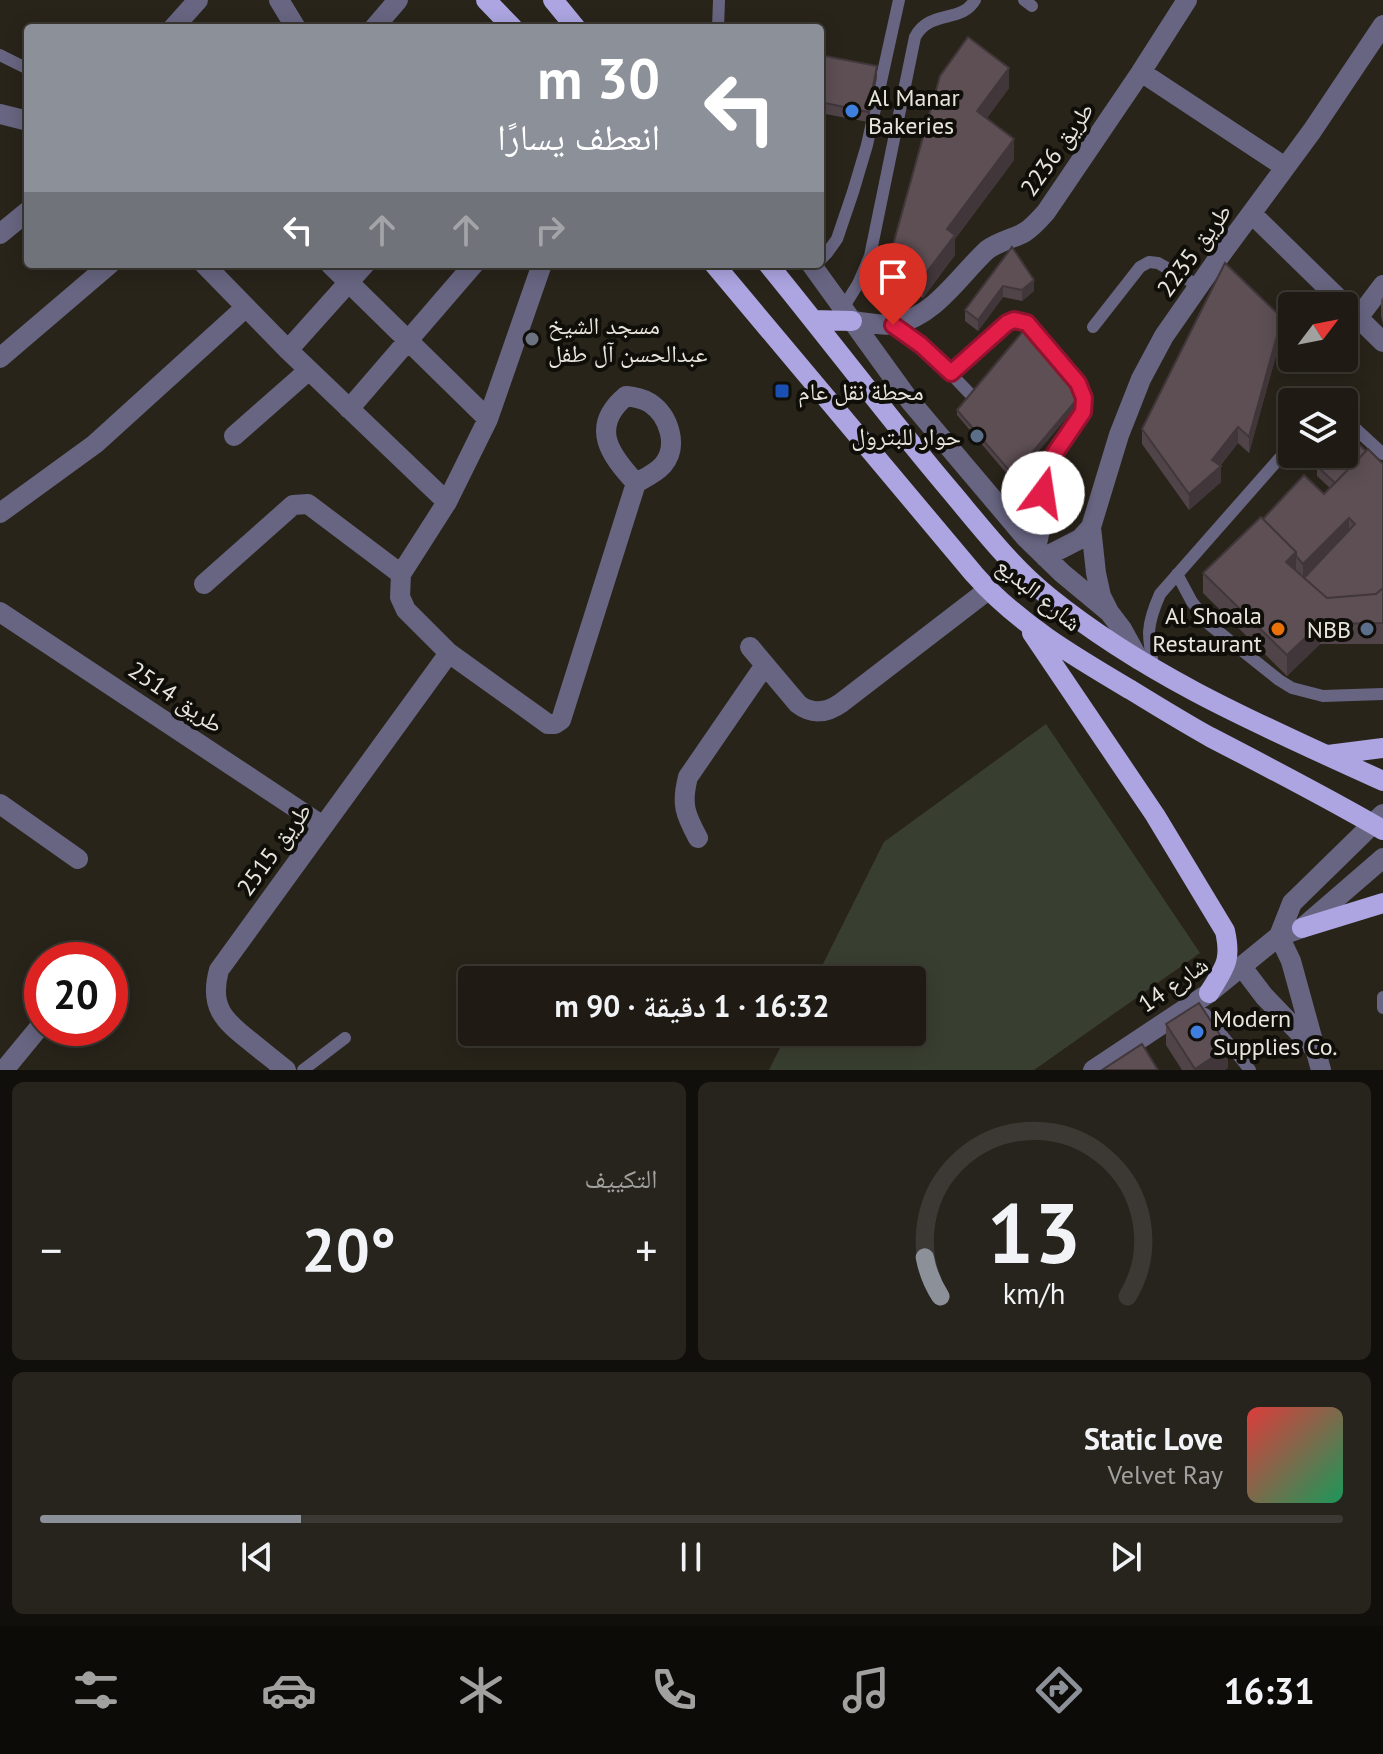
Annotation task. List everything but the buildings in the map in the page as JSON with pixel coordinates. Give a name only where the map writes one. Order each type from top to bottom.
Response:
[{"type":"main road","points":[[486,0],[509,24]]},
{"type":"main road","points":[[553,0],[573,24]]},
{"type":"main road","name":"شارع البديع","points":[[717,268],[988,590],[1023,620],[1074,656],[1195,728],[1379,823]]},
{"type":"main road","name":"شارع البديع","points":[[771,268],[913,446],[1020,571],[1047,596],[1146,664],[1221,706],[1383,781]]},
{"type":"main road","points":[[813,320],[847,314]]},
{"type":"main road","points":[[1023,620],[1155,815],[1225,931],[1229,953],[1227,964],[1202,998]]},
{"type":"main road","points":[[1328,755],[1383,748]]},
{"type":"main road","points":[[1302,928],[1383,903]]},
{"type":"street","points":[[177,24],[198,0]]},
{"type":"street","points":[[279,0],[294,24]]},
{"type":"street","points":[[377,24],[398,0]]},
{"type":"street","name":"طريق 2236","points":[[893,325],[919,316],[937,302],[987,250],[996,243],[1023,233],[1046,212],[1187,0]]},
{"type":"street","name":"طريق 2235","points":[[1109,612],[1101,596],[1096,573],[1091,527],[1119,435],[1141,379],[1164,336],[1380,37]]},
{"type":"street","points":[[1141,72],[1285,167]]},
{"type":"street","points":[[0,114],[24,120]]},
{"type":"street","points":[[0,234],[24,214]]},
{"type":"street","points":[[1252,214],[1332,292]]},
{"type":"street","points":[[0,358],[105,268]]},
{"type":"street","points":[[208,268],[288,350],[447,502]]},
{"type":"street","points":[[334,268],[488,419]]},
{"type":"street","points":[[288,350],[362,268]]},
{"type":"street","points":[[349,409],[471,268]]},
{"type":"street","points":[[541,268],[488,419],[447,502],[401,574],[400,597],[406,610],[449,653],[548,724],[555,724],[561,720],[636,483]]},
{"type":"street","points":[[818,268],[910,401],[1042,554],[1109,612],[1146,664]]},
{"type":"street","points":[[1383,285],[1358,318],[1383,342]]},
{"type":"street","points":[[5,503],[95,444],[246,307]]},
{"type":"street","points":[[847,314],[893,325]]},
{"type":"street","points":[[234,436],[309,370]]},
{"type":"street","points":[[204,584],[293,505],[300,503],[308,504],[401,574]]},
{"type":"street","points":[[1042,554],[1080,539],[1091,527]]},
{"type":"street","points":[[750,647],[798,704],[806,710],[824,711],[833,708],[988,590]]},
{"type":"street","name":"طريق 2514","points":[[0,612],[323,826]]},
{"type":"street","name":"طريق 2515","points":[[286,1070],[225,1020],[215,996],[219,970],[449,653]]},
{"type":"street","points":[[698,838],[686,816],[683,796],[688,777],[765,665]]},
{"type":"street","points":[[0,804],[78,859]]},
{"type":"street","name":"شارع 14","points":[[1279,936],[1292,903],[1379,823]]},
{"type":"street","name":"شارع 14","points":[[1093,1070],[1202,998],[1279,936],[1302,928],[1383,858]]},
{"type":"street","points":[[1279,936],[1291,961],[1321,1070]]},
{"type":"street","points":[[1242,967],[1264,996],[1315,1049]]},
{"type":"street","points":[[4,1070],[24,1046]]},
{"type":"lane","points":[[718,24],[719,0]]},
{"type":"lane","points":[[824,256],[837,239],[867,145],[899,0]]},
{"type":"lane","points":[[847,314],[870,256],[915,37],[925,24],[966,12],[975,0]]},
{"type":"lane","points":[[0,55],[24,67]]},
{"type":"lane","points":[[1093,327],[1140,267],[1149,262],[1158,263],[1199,286]]},
{"type":"lane","points":[[951,373],[1014,320],[1027,323],[1078,383],[1084,398],[1083,412],[1038,478]]},
{"type":"lane","points":[[893,325],[921,345],[973,397]]},
{"type":"lane","points":[[1358,431],[1383,454]]},
{"type":"lane","points":[[1146,664],[1150,616],[1160,594],[1278,460]]},
{"type":"lane","points":[[1029,463],[1043,493],[1046,523],[1042,554]]},
{"type":"lane","points":[[1177,574],[1210,625],[1292,688],[1323,696],[1383,694]]},
{"type":"lane","points":[[1383,997],[1383,1008]]},
{"type":"lane","points":[[1202,998],[1250,1070]]},
{"type":"lane","points":[[303,1070],[345,1038]]},
{"type":"green space","points":[[1046,724],[1200,953],[1034,1070],[769,1070],[781,1046],[926,1046],[926,966],[822,966],[884,842]]},
{"type":"place","name":"Al Manar Bakeries","points":[[852,111]]},
{"type":"place","name":"مسجد الشيخ عبدالحسن آل طفل","points":[[532,339]]},
{"type":"place","name":"محطة نقل عام","points":[[782,391]]},
{"type":"place","name":"حوار للبترول","points":[[977,436]]},
{"type":"place","name":"Al Shoala Restaurant","points":[[1278,629]]},
{"type":"place","name":"NBB","points":[[1367,629]]},
{"type":"place","name":"Modern Supplies Co.","points":[[1197,1032]]},
{"type":"route","points":[[893,325],[921,345],[951,373],[1007,323],[1014,320],[1027,323],[1078,383],[1084,398],[1083,412],[1038,478],[1043,493]]}]
